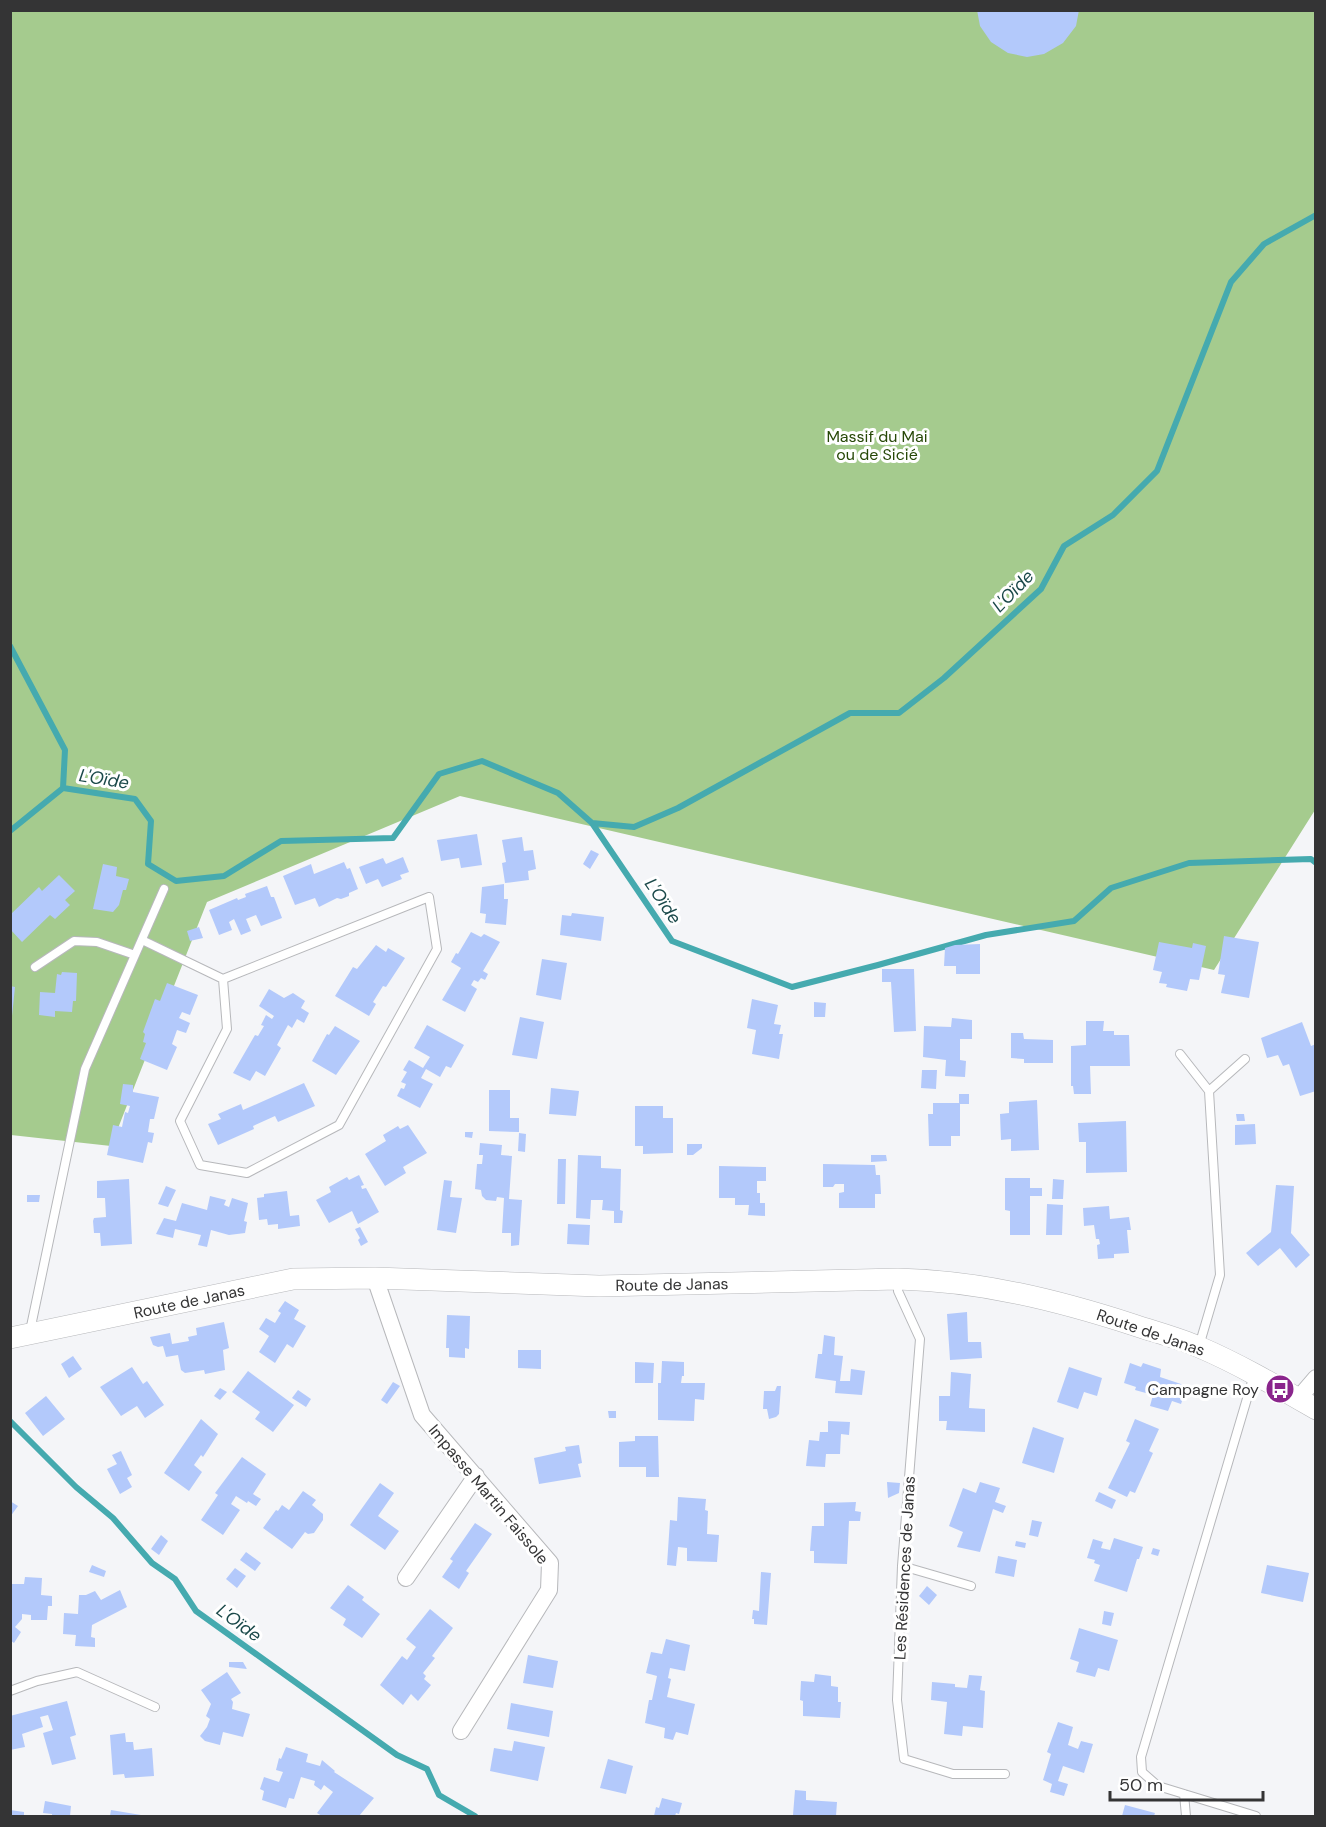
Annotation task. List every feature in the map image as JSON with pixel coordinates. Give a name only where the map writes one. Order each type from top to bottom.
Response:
[{"type":"street","name":"Route de Janas","points":[[20,1336],[293,1279],[375,1278],[599,1286],[939,1280],[1034,1296],[1085,1309],[1199,1347],[1307,1404]]},
{"type":"street","name":"Impasse Martin Faissole","points":[[375,1278],[422,1415],[550,1563],[549,1590],[460,1731]]},
{"type":"street","points":[[1307,1404],[1316,1378]]},
{"type":"street","points":[[406,1578],[476,1476]]},
{"type":"lane","points":[[20,1336],[85,1069],[164,889]]},
{"type":"lane","points":[[142,940],[224,979],[429,897],[437,949],[339,1125],[247,1173],[200,1165],[180,1121],[227,1029],[224,979]]},
{"type":"lane","points":[[35,967],[74,941],[97,942],[135,955]]},
{"type":"lane","points":[[1180,1054],[1209,1091],[1220,1275],[1199,1347]]},
{"type":"lane","points":[[1209,1091],[1245,1059]]},
{"type":"lane","name":"Les Résidences de Janas","points":[[898,1279],[898,1291],[920,1339],[902,1566],[897,1700],[904,1760],[953,1774],[1005,1774]]},
{"type":"lane","points":[[1254,1375],[1141,1757],[1142,1772],[1158,1786],[1256,1816]]},
{"type":"lane","points":[[902,1566],[971,1586]]},
{"type":"lane","points":[[10,1692],[37,1681],[76,1672],[155,1707]]},
{"type":"lane","points":[[1184,1794],[1186,1816]]},
{"type":"green space","name":"Massif du Mai ou de Sicié","points":[[11,11],[1315,11],[1315,810],[1214,970],[460,796],[207,902],[111,1146],[11,1135]]},
{"type":"building","points":[[977,10],[1079,10],[1076,26],[1063,43],[1044,54],[1027,57],[1008,53],[991,42],[980,26]]},
{"type":"building","points":[[477,834],[482,865],[461,868],[459,858],[441,861],[437,840]]},
{"type":"building","points":[[522,837],[524,851],[533,850],[536,869],[528,871],[529,880],[505,883],[502,863],[506,862],[502,840]]},
{"type":"building","points":[[591,850],[599,854],[590,869],[583,864]]},
{"type":"building","points":[[403,857],[409,872],[400,875],[402,879],[382,887],[378,879],[366,884],[359,867],[383,858],[386,864]]},
{"type":"building","points":[[344,862],[347,869],[350,868],[358,889],[349,893],[349,896],[337,898],[319,907],[315,898],[295,905],[283,876],[311,864],[314,874]]},
{"type":"building","points":[[103,864],[117,867],[116,876],[129,879],[119,905],[113,912],[93,909]]},
{"type":"building","points":[[59,875],[75,891],[65,900],[70,905],[55,919],[50,915],[22,942],[10,929],[10,915],[39,887],[42,891]]},
{"type":"building","points":[[504,884],[504,899],[508,899],[506,925],[485,923],[486,914],[480,913],[482,887]]},
{"type":"building","points":[[267,886],[282,918],[261,926],[256,915],[246,919],[251,931],[241,935],[234,919],[229,922],[232,930],[219,935],[209,910],[237,898],[238,900],[246,897],[245,894]]},
{"type":"building","points":[[572,913],[604,917],[601,941],[560,935],[562,915],[571,916]]},
{"type":"building","points":[[199,927],[203,938],[190,941],[187,931]]},
{"type":"building","points":[[471,932],[481,937],[484,934],[500,942],[483,971],[488,974],[485,980],[481,978],[478,982],[474,980],[471,985],[477,989],[465,1012],[442,1000],[461,968],[451,962]]},
{"type":"building","points":[[1224,936],[1259,942],[1249,998],[1221,993],[1225,975],[1218,974]]},
{"type":"building","points":[[1159,942],[1192,948],[1193,943],[1206,946],[1199,980],[1190,979],[1187,991],[1166,987],[1167,984],[1159,983],[1162,972],[1153,970]]},
{"type":"building","points":[[980,944],[980,974],[956,974],[956,966],[944,966],[945,948],[955,945]]},
{"type":"building","points":[[376,945],[386,952],[388,948],[405,958],[373,1002],[376,1004],[369,1016],[335,996],[353,967],[357,969]]},
{"type":"building","points":[[542,959],[567,963],[561,1000],[536,995]]},
{"type":"building","points":[[882,969],[914,969],[916,1031],[894,1032],[891,982],[882,982]]},
{"type":"building","points":[[62,972],[77,973],[76,1001],[73,1001],[72,1012],[55,1011],[55,1017],[39,1015],[40,992],[55,993],[57,974],[61,975]]},
{"type":"building","points":[[167,983],[198,995],[190,1015],[182,1012],[179,1018],[190,1023],[186,1033],[177,1030],[172,1044],[177,1047],[167,1070],[140,1059],[146,1043],[143,1042],[145,1034],[143,1032],[155,999],[160,1001]]},
{"type":"building","points":[[10,986],[15,987],[12,1016],[10,1015]]},
{"type":"building","points":[[269,989],[284,998],[293,993],[305,1001],[301,1008],[309,1013],[304,1023],[297,1019],[292,1028],[288,1025],[277,1045],[281,1048],[265,1076],[256,1071],[250,1081],[233,1073],[255,1035],[258,1036],[264,1026],[261,1025],[266,1015],[272,1019],[274,1016],[259,1006]]},
{"type":"building","points":[[752,999],[778,1005],[774,1024],[781,1025],[779,1034],[783,1034],[779,1059],[752,1054],[756,1030],[747,1028]]},
{"type":"building","points":[[814,1002],[826,1003],[825,1017],[814,1017]]},
{"type":"building","points":[[520,1017],[544,1022],[537,1059],[512,1055]]},
{"type":"building","points":[[952,1018],[972,1020],[972,1039],[960,1039],[960,1060],[966,1061],[965,1077],[945,1076],[946,1060],[923,1057],[924,1026],[951,1027]]},
{"type":"building","points":[[1086,1021],[1104,1021],[1103,1031],[1114,1031],[1114,1035],[1129,1035],[1130,1066],[1090,1066],[1091,1094],[1074,1094],[1073,1086],[1071,1086],[1071,1046],[1086,1045]]},
{"type":"building","points":[[1302,1022],[1311,1046],[1316,1044],[1316,1091],[1300,1096],[1289,1064],[1283,1066],[1278,1055],[1267,1058],[1261,1038]]},
{"type":"building","points":[[427,1025],[464,1045],[451,1068],[446,1066],[440,1077],[426,1069],[421,1078],[433,1084],[420,1108],[397,1096],[406,1084],[401,1082],[407,1072],[403,1070],[409,1060],[423,1068],[430,1057],[414,1048]]},
{"type":"building","points":[[335,1026],[360,1041],[336,1075],[312,1061],[327,1034],[329,1035]]},
{"type":"building","points":[[1011,1033],[1023,1033],[1024,1039],[1053,1040],[1053,1063],[1024,1063],[1024,1059],[1011,1058]]},
{"type":"building","points":[[922,1070],[937,1070],[936,1089],[921,1088]]},
{"type":"building","points":[[304,1083],[315,1106],[278,1122],[275,1116],[253,1126],[254,1129],[218,1145],[208,1124],[221,1119],[218,1114],[241,1104],[243,1110]]},
{"type":"building","points":[[123,1084],[133,1085],[133,1092],[159,1097],[154,1119],[150,1119],[148,1132],[154,1133],[152,1143],[148,1142],[143,1163],[107,1155],[113,1125],[122,1127],[125,1112],[128,1113],[130,1106],[120,1104]]},
{"type":"building","points":[[551,1088],[579,1091],[576,1116],[549,1114]]},
{"type":"building","points":[[489,1090],[510,1090],[510,1118],[519,1118],[519,1132],[489,1131]]},
{"type":"building","points":[[959,1094],[969,1094],[969,1104],[960,1104],[960,1136],[951,1136],[951,1146],[929,1146],[928,1114],[933,1114],[933,1103],[959,1103]]},
{"type":"building","points":[[1037,1100],[1039,1150],[1011,1151],[1011,1139],[1001,1140],[1000,1114],[1009,1113],[1009,1102]]},
{"type":"building","points":[[635,1106],[663,1106],[663,1118],[673,1118],[673,1153],[643,1154],[643,1146],[635,1146]]},
{"type":"building","points":[[1236,1114],[1244,1114],[1245,1121],[1237,1121]]},
{"type":"building","points":[[1126,1121],[1127,1172],[1086,1173],[1086,1142],[1079,1142],[1078,1123]]},
{"type":"building","points":[[1255,1124],[1256,1144],[1235,1145],[1235,1125]]},
{"type":"building","points":[[408,1125],[427,1153],[403,1167],[406,1173],[385,1186],[365,1154],[386,1141],[383,1135],[398,1126],[400,1129]]},
{"type":"building","points":[[465,1132],[473,1132],[472,1138],[465,1137]]},
{"type":"building","points":[[519,1133],[526,1134],[525,1152],[518,1151]]},
{"type":"building","points":[[480,1143],[502,1145],[501,1155],[512,1156],[509,1199],[522,1200],[519,1245],[511,1246],[511,1233],[502,1233],[504,1198],[497,1197],[496,1201],[486,1200],[481,1190],[475,1189],[477,1164],[482,1164],[483,1155],[479,1155]]},
{"type":"building","points":[[687,1144],[702,1144],[702,1148],[693,1155],[687,1155]]},
{"type":"building","points":[[578,1155],[601,1156],[601,1168],[621,1169],[622,1223],[614,1223],[614,1211],[602,1210],[603,1200],[591,1200],[590,1219],[576,1218]]},
{"type":"building","points":[[871,1155],[886,1155],[887,1161],[871,1162]]},
{"type":"building","points":[[558,1159],[566,1159],[565,1204],[557,1204]]},
{"type":"building","points":[[823,1164],[875,1165],[876,1175],[880,1175],[881,1194],[875,1194],[875,1208],[839,1208],[839,1193],[844,1192],[844,1184],[823,1187]]},
{"type":"building","points":[[719,1166],[766,1167],[766,1181],[757,1181],[760,1203],[765,1203],[765,1216],[748,1215],[749,1205],[735,1205],[735,1198],[719,1198]]},
{"type":"building","points":[[359,1175],[364,1185],[361,1186],[362,1189],[366,1188],[379,1212],[358,1224],[352,1211],[329,1223],[316,1200],[331,1192],[329,1187],[347,1177],[349,1180]]},
{"type":"building","points":[[1005,1178],[1030,1178],[1030,1188],[1042,1188],[1042,1196],[1030,1196],[1030,1235],[1010,1235],[1010,1211],[1005,1210]]},
{"type":"building","points":[[129,1179],[132,1244],[101,1246],[100,1233],[94,1233],[93,1221],[94,1218],[106,1217],[105,1198],[97,1198],[97,1181]]},
{"type":"building","points":[[1053,1179],[1064,1180],[1063,1199],[1052,1199]]},
{"type":"building","points":[[444,1180],[452,1181],[450,1197],[462,1198],[456,1233],[437,1230]]},
{"type":"building","points":[[1276,1185],[1294,1186],[1291,1233],[1310,1255],[1296,1268],[1280,1248],[1258,1266],[1246,1253],[1271,1232]]},
{"type":"building","points":[[166,1186],[176,1190],[168,1207],[158,1204]]},
{"type":"building","points":[[287,1191],[290,1216],[299,1215],[300,1226],[278,1229],[278,1224],[268,1225],[267,1219],[259,1220],[257,1198],[264,1197],[264,1194]]},
{"type":"building","points":[[27,1195],[40,1195],[39,1202],[27,1202]]},
{"type":"building","points":[[210,1196],[226,1200],[224,1205],[229,1207],[232,1198],[248,1203],[244,1221],[247,1222],[245,1233],[229,1235],[211,1230],[207,1247],[198,1245],[201,1235],[175,1229],[173,1238],[156,1234],[164,1218],[176,1221],[182,1203],[207,1210]]},
{"type":"building","points":[[1047,1204],[1063,1205],[1062,1235],[1046,1235]]},
{"type":"building","points":[[1109,1206],[1110,1219],[1129,1217],[1131,1230],[1127,1230],[1129,1253],[1114,1254],[1114,1258],[1098,1259],[1099,1239],[1096,1239],[1094,1225],[1084,1226],[1083,1208]]},
{"type":"building","points":[[568,1224],[590,1225],[589,1245],[567,1244]]},
{"type":"building","points":[[360,1227],[368,1242],[361,1246],[355,1229]]},
{"type":"building","points":[[285,1301],[299,1310],[294,1319],[306,1326],[293,1348],[287,1344],[275,1363],[259,1352],[269,1336],[259,1329],[266,1318],[275,1323],[281,1313],[278,1311]]},
{"type":"building","points":[[967,1312],[968,1342],[981,1342],[982,1358],[950,1360],[947,1314]]},
{"type":"building","points":[[447,1315],[470,1316],[469,1349],[465,1348],[465,1358],[449,1357],[449,1348],[446,1348]]},
{"type":"building","points":[[224,1322],[229,1348],[223,1350],[225,1370],[205,1374],[204,1370],[185,1373],[181,1370],[178,1355],[166,1357],[163,1346],[153,1345],[150,1337],[170,1333],[172,1344],[189,1341],[188,1337],[197,1335],[196,1328]]},
{"type":"building","points":[[824,1335],[835,1337],[834,1355],[843,1356],[840,1381],[850,1381],[851,1369],[865,1371],[862,1395],[835,1393],[836,1381],[815,1378],[818,1354],[822,1354]]},
{"type":"building","points":[[518,1350],[541,1350],[541,1369],[518,1368]]},
{"type":"building","points":[[73,1356],[82,1369],[69,1378],[61,1364]]},
{"type":"building","points":[[662,1361],[684,1362],[684,1376],[682,1376],[681,1383],[705,1383],[704,1400],[695,1399],[694,1421],[658,1420],[658,1383],[661,1383]]},
{"type":"building","points":[[635,1362],[654,1363],[653,1383],[635,1383]]},
{"type":"building","points":[[1130,1363],[1141,1367],[1143,1363],[1161,1369],[1160,1377],[1187,1386],[1181,1404],[1172,1401],[1168,1411],[1150,1406],[1153,1395],[1135,1390],[1136,1387],[1124,1383]]},
{"type":"building","points":[[132,1367],[143,1384],[147,1381],[164,1405],[145,1418],[137,1406],[121,1416],[100,1387]]},
{"type":"building","points":[[1069,1367],[1102,1378],[1097,1396],[1084,1392],[1078,1409],[1057,1402]]},
{"type":"building","points":[[248,1371],[294,1405],[273,1432],[255,1419],[260,1412],[232,1392]]},
{"type":"building","points":[[951,1372],[971,1374],[969,1408],[985,1409],[985,1432],[946,1430],[947,1421],[939,1421],[939,1396],[950,1396]]},
{"type":"building","points":[[393,1382],[400,1386],[387,1404],[381,1400]]},
{"type":"building","points":[[777,1386],[781,1386],[779,1414],[769,1419],[767,1409],[763,1409],[764,1391],[775,1391]]},
{"type":"building","points":[[220,1388],[227,1392],[220,1400],[214,1396]]},
{"type":"building","points":[[298,1390],[311,1399],[306,1407],[292,1398]]},
{"type":"building","points":[[46,1396],[65,1419],[43,1436],[25,1413]]},
{"type":"building","points":[[608,1411],[616,1411],[616,1418],[609,1418]]},
{"type":"building","points":[[201,1419],[218,1434],[203,1457],[201,1455],[194,1465],[202,1472],[189,1491],[164,1473]]},
{"type":"building","points":[[1135,1419],[1159,1429],[1149,1451],[1153,1453],[1135,1493],[1130,1491],[1127,1497],[1108,1488],[1130,1443],[1126,1441]]},
{"type":"building","points":[[828,1421],[850,1422],[849,1435],[841,1434],[840,1454],[826,1454],[825,1467],[806,1466],[809,1440],[819,1441],[820,1432],[828,1432]]},
{"type":"building","points":[[1033,1427],[1064,1438],[1054,1473],[1022,1463]]},
{"type":"building","points":[[635,1436],[658,1436],[659,1477],[646,1477],[646,1467],[619,1467],[619,1442],[635,1441]]},
{"type":"building","points":[[579,1445],[582,1463],[578,1464],[581,1477],[539,1484],[534,1458],[566,1451],[565,1447]]},
{"type":"building","points":[[121,1451],[132,1475],[127,1478],[132,1487],[120,1494],[107,1469],[117,1464],[112,1455]]},
{"type":"building","points":[[242,1457],[266,1474],[253,1494],[261,1499],[256,1506],[236,1496],[231,1504],[240,1510],[223,1535],[201,1520],[218,1495],[215,1493]]},
{"type":"building","points":[[887,1482],[900,1483],[899,1493],[888,1498]]},
{"type":"building","points":[[980,1482],[1000,1488],[995,1502],[1006,1506],[1003,1513],[993,1509],[980,1552],[957,1547],[963,1532],[949,1526],[963,1488],[976,1493]]},
{"type":"building","points":[[380,1483],[394,1493],[378,1516],[399,1531],[385,1550],[350,1525]]},
{"type":"building","points":[[303,1491],[316,1500],[312,1505],[323,1514],[323,1520],[314,1533],[305,1532],[292,1549],[263,1528],[282,1505],[289,1510]]},
{"type":"building","points":[[1099,1492],[1116,1500],[1112,1509],[1095,1501]]},
{"type":"building","points":[[678,1497],[706,1499],[707,1534],[719,1535],[717,1562],[687,1561],[687,1548],[678,1547],[676,1566],[667,1565],[670,1520],[677,1521]]},
{"type":"building","points":[[10,1501],[18,1506],[10,1517]]},
{"type":"building","points":[[856,1502],[855,1511],[861,1512],[860,1521],[849,1521],[847,1564],[814,1563],[814,1551],[810,1551],[812,1526],[824,1526],[824,1503]]},
{"type":"building","points":[[1032,1520],[1042,1522],[1038,1537],[1029,1535]]},
{"type":"building","points":[[475,1523],[492,1534],[466,1571],[469,1573],[459,1589],[442,1577],[453,1561],[450,1559]]},
{"type":"building","points":[[161,1535],[168,1541],[159,1555],[151,1549]]},
{"type":"building","points":[[1114,1538],[1143,1547],[1127,1592],[1094,1581],[1100,1565],[1094,1563],[1095,1560],[1087,1558],[1093,1539],[1103,1542],[1101,1548],[1110,1550]]},
{"type":"building","points":[[1016,1541],[1026,1543],[1025,1548],[1015,1546]]},
{"type":"building","points":[[1153,1548],[1160,1550],[1158,1556],[1151,1554]]},
{"type":"building","points":[[246,1552],[261,1563],[255,1571],[240,1560]]},
{"type":"building","points":[[998,1556],[1017,1560],[1014,1577],[995,1573]]},
{"type":"building","points":[[92,1565],[106,1571],[104,1577],[89,1572]]},
{"type":"building","points":[[1267,1565],[1309,1573],[1303,1602],[1261,1593]]},
{"type":"building","points":[[235,1568],[246,1576],[237,1588],[226,1579]]},
{"type":"building","points":[[761,1572],[771,1573],[767,1625],[754,1624],[754,1619],[752,1619],[753,1610],[759,1611]]},
{"type":"building","points":[[25,1577],[42,1578],[41,1595],[52,1596],[52,1606],[48,1606],[47,1620],[31,1620],[31,1615],[22,1614],[22,1619],[15,1627],[21,1632],[14,1643],[10,1640],[10,1584],[24,1584]]},
{"type":"building","points":[[348,1585],[364,1597],[362,1600],[380,1614],[362,1638],[343,1625],[346,1619],[330,1608]]},
{"type":"building","points":[[927,1586],[937,1595],[929,1605],[919,1596]]},
{"type":"building","points":[[120,1590],[127,1607],[92,1625],[91,1637],[95,1638],[95,1647],[75,1646],[76,1635],[63,1634],[64,1613],[78,1614],[79,1595],[95,1591],[101,1600]]},
{"type":"building","points":[[430,1609],[453,1628],[432,1656],[435,1658],[423,1673],[426,1676],[424,1679],[431,1685],[418,1701],[411,1694],[403,1705],[380,1685],[402,1656],[407,1660],[416,1647],[406,1639]]},
{"type":"building","points":[[1104,1611],[1114,1613],[1111,1626],[1102,1624]]},
{"type":"building","points":[[1079,1628],[1118,1640],[1109,1671],[1098,1668],[1095,1677],[1076,1672],[1079,1662],[1070,1659]]},
{"type":"building","points":[[666,1639],[690,1645],[685,1671],[670,1668],[668,1678],[671,1679],[667,1697],[695,1704],[688,1735],[676,1732],[673,1740],[664,1738],[665,1728],[645,1723],[649,1700],[652,1700],[657,1676],[646,1673],[651,1652],[662,1654]]},
{"type":"building","points":[[528,1655],[558,1661],[553,1688],[523,1683]]},
{"type":"building","points":[[229,1662],[243,1662],[247,1669],[229,1667]]},
{"type":"building","points":[[227,1672],[241,1693],[231,1699],[232,1709],[250,1714],[243,1737],[223,1732],[220,1745],[205,1741],[200,1736],[210,1719],[206,1716],[211,1704],[201,1690]]},
{"type":"building","points":[[815,1674],[831,1676],[831,1686],[838,1687],[838,1702],[841,1702],[840,1718],[803,1716],[803,1701],[800,1700],[801,1681],[814,1682]]},
{"type":"building","points":[[969,1675],[982,1676],[980,1690],[985,1691],[983,1728],[963,1726],[962,1736],[944,1734],[947,1702],[931,1700],[932,1682],[955,1684],[955,1687],[967,1688]]},
{"type":"building","points":[[67,1701],[76,1735],[70,1737],[76,1759],[52,1765],[43,1733],[53,1730],[48,1715],[40,1717],[43,1727],[22,1734],[25,1747],[10,1750],[10,1716]]},
{"type":"building","points":[[511,1703],[553,1711],[549,1737],[507,1729]]},
{"type":"building","points":[[1058,1722],[1073,1727],[1068,1745],[1078,1749],[1081,1741],[1093,1744],[1084,1773],[1063,1766],[1058,1781],[1068,1784],[1064,1796],[1050,1792],[1052,1784],[1043,1780],[1051,1754],[1047,1752]]},
{"type":"building","points":[[125,1733],[126,1742],[133,1742],[134,1750],[152,1748],[154,1776],[125,1778],[124,1774],[113,1775],[110,1735]]},
{"type":"building","points":[[514,1741],[545,1747],[538,1781],[490,1771],[494,1748],[512,1751]]},
{"type":"building","points":[[286,1747],[308,1754],[306,1762],[320,1766],[322,1760],[334,1772],[374,1798],[359,1816],[322,1816],[317,1813],[333,1792],[324,1785],[321,1790],[314,1785],[315,1781],[301,1777],[294,1799],[289,1798],[286,1808],[262,1800],[264,1791],[260,1789],[264,1777],[279,1782],[283,1772],[276,1770],[279,1758],[281,1759]]},
{"type":"building","points":[[608,1759],[633,1766],[626,1794],[600,1788]]},
{"type":"building","points":[[795,1790],[806,1791],[806,1800],[837,1802],[836,1816],[793,1815]]},
{"type":"building","points":[[662,1798],[682,1803],[679,1814],[654,1816],[656,1807],[659,1808]]},
{"type":"building","points":[[45,1801],[71,1806],[70,1816],[52,1816],[52,1814],[43,1813]]},
{"type":"building","points":[[1125,1805],[1155,1813],[1154,1816],[1122,1816]]},
{"type":"building","points":[[10,1810],[24,1812],[24,1816],[10,1816]]},
{"type":"building","points":[[111,1810],[141,1815],[141,1816],[110,1816]]},
{"type":"waterway","name":"L'Oïde","points":[[592,823],[634,827],[678,808],[850,713],[899,713],[944,678],[1041,589],[1064,546],[1113,515],[1157,471],[1231,282],[1264,244],[1316,215]]},
{"type":"waterway","name":"L'Oïde","points":[[10,646],[65,750],[63,788],[10,831]]},
{"type":"waterway","name":"L'Oïde","points":[[63,788],[135,799],[151,821],[148,864],[176,881],[224,876],[281,841],[393,838],[439,774],[482,761],[558,793],[592,823],[672,941],[792,987],[986,935],[1074,921],[1111,888],[1189,863],[1311,859],[1316,863]]},
{"type":"waterway","name":"L'Oïde","points":[[10,1421],[76,1487],[113,1518],[152,1563],[175,1579],[196,1611],[397,1755],[427,1769],[439,1795],[475,1816]]},
{"type":"place","name":"Campagne Roy","points":[[1280,1389]]}]
